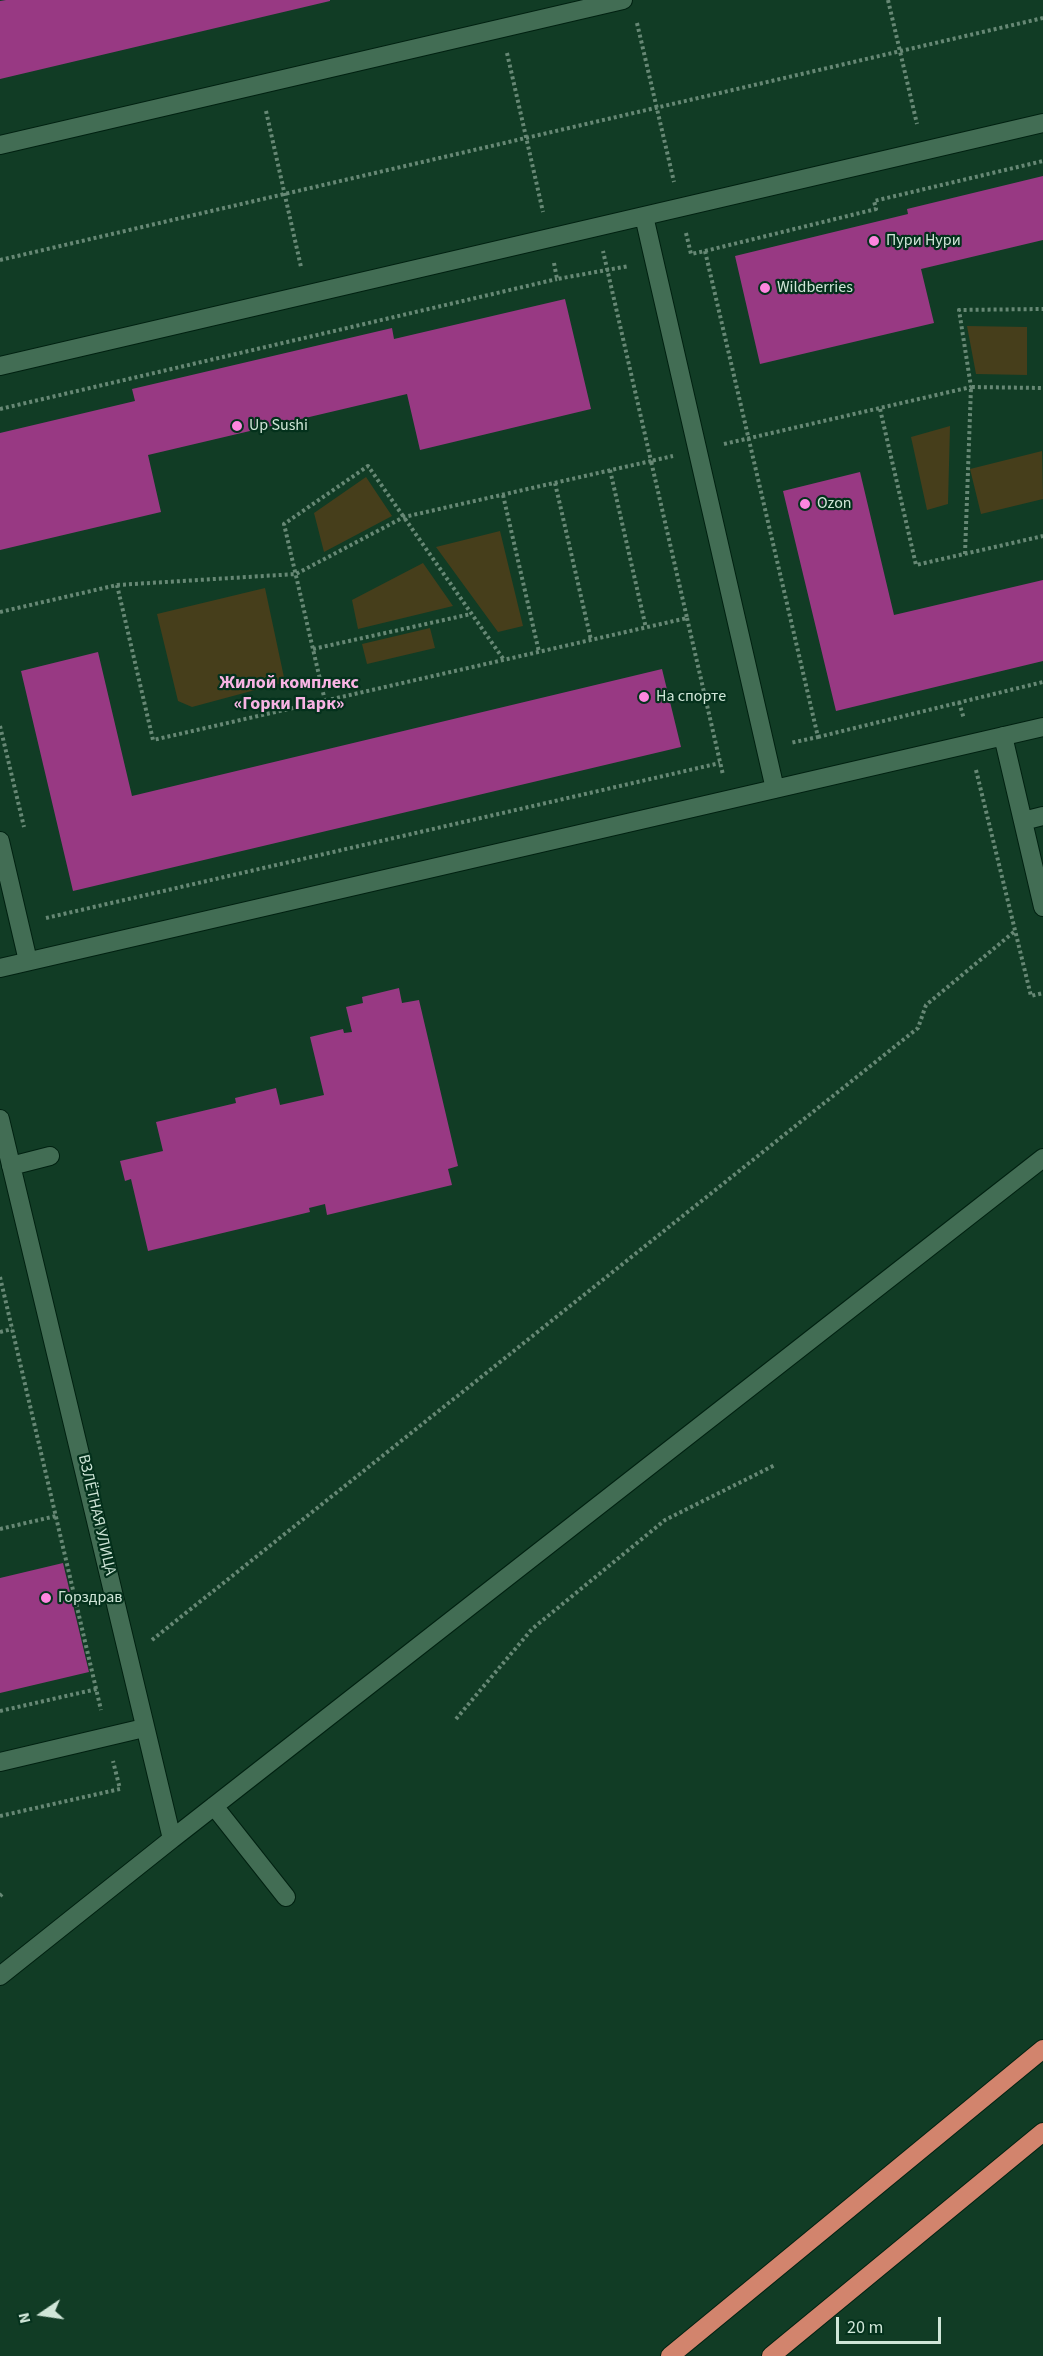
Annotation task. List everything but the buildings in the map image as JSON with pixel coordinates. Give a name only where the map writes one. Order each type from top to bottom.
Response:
[{"type":"highway","points":[[670,2356],[1043,2049]]},
{"type":"highway","points":[[771,2356],[1043,2132]]},
{"type":"street","points":[[0,145],[623,0]]},
{"type":"street","points":[[0,366],[1043,123]]},
{"type":"street","points":[[644,216],[775,789]]},
{"type":"street","points":[[0,968],[1043,727]]},
{"type":"street","points":[[1003,736],[1043,907]]},
{"type":"street","points":[[1023,821],[1043,816]]},
{"type":"street","points":[[0,841],[28,961]]},
{"type":"street","name":"ВЗЛЁТНАЯ УЛИЦА","points":[[0,1119],[172,1839]]},
{"type":"street","points":[[11,1166],[50,1156]]},
{"type":"street","points":[[0,1976],[1043,1158]]},
{"type":"street","points":[[0,1762],[144,1728]]},
{"type":"street","points":[[214,1806],[286,1897]]},
{"type":"path","points":[[888,0],[923,151]]},
{"type":"path","points":[[0,260],[1043,18]]},
{"type":"path","points":[[637,21],[691,254]]},
{"type":"path","points":[[501,28],[558,279]]},
{"type":"path","points":[[260,84],[308,294]]},
{"type":"path","points":[[0,409],[558,279],[705,251],[876,209],[874,201],[1043,161]]},
{"type":"path","points":[[597,227],[728,799]]},
{"type":"path","points":[[705,251],[818,736]]},
{"type":"path","points":[[965,554],[971,387],[959,310],[1043,309]]},
{"type":"path","points":[[0,612],[117,585],[296,574],[404,517],[971,387],[1043,388]]},
{"type":"path","points":[[880,409],[916,565],[1043,536]]},
{"type":"path","points":[[325,701],[284,524],[368,466],[504,660]]},
{"type":"path","points":[[610,470],[646,628]]},
{"type":"path","points":[[555,483],[591,640]]},
{"type":"path","points":[[503,495],[539,652]]},
{"type":"path","points":[[117,585],[153,740],[687,618]]},
{"type":"path","points":[[313,649],[471,614]]},
{"type":"path","points":[[766,748],[1043,682]]},
{"type":"path","points":[[959,702],[1031,996],[1043,993]]},
{"type":"path","points":[[0,726],[24,828]]},
{"type":"path","points":[[42,907],[45,918],[720,762]]},
{"type":"path","points":[[128,1659],[918,1028],[926,1005],[1015,930]]},
{"type":"path","points":[[0,1277],[120,1789],[0,1816]]},
{"type":"path","points":[[0,1332],[12,1329]]},
{"type":"path","points":[[456,1719],[532,1629],[665,1520],[775,1466]]},
{"type":"path","points":[[0,1529],[56,1516]]},
{"type":"path","points":[[0,1711],[97,1689]]},
{"type":"shaded area","points":[[967,326],[1027,327],[1027,375],[976,374]]},
{"type":"shaded area","points":[[950,426],[948,504],[927,510],[911,437]]},
{"type":"shaded area","points":[[1042,451],[1043,499],[981,514],[970,469]]},
{"type":"shaded area","points":[[366,477],[392,516],[324,552],[314,513]]},
{"type":"shaded area","points":[[500,531],[523,626],[498,632],[436,547]]},
{"type":"shaded area","points":[[423,563],[453,606],[358,629],[352,600]]},
{"type":"shaded area","points":[[265,588],[285,682],[192,707],[178,701],[157,614]]},
{"type":"shaded area","points":[[430,628],[435,648],[367,664],[362,644]]},
{"type":"place","name":"Пури Нури","points":[[874,241]]},
{"type":"place","name":"Wildberries","points":[[765,288]]},
{"type":"place","name":"Up Sushi","points":[[237,426]]},
{"type":"place","name":"Ozon","points":[[805,504]]},
{"type":"place","name":"На спорте","points":[[644,697]]},
{"type":"place","name":"Горздрав","points":[[46,1598]]},
{"type":"district","name":"Жилой комплекс «Горки Парк»","points":[[289,694]]}]
